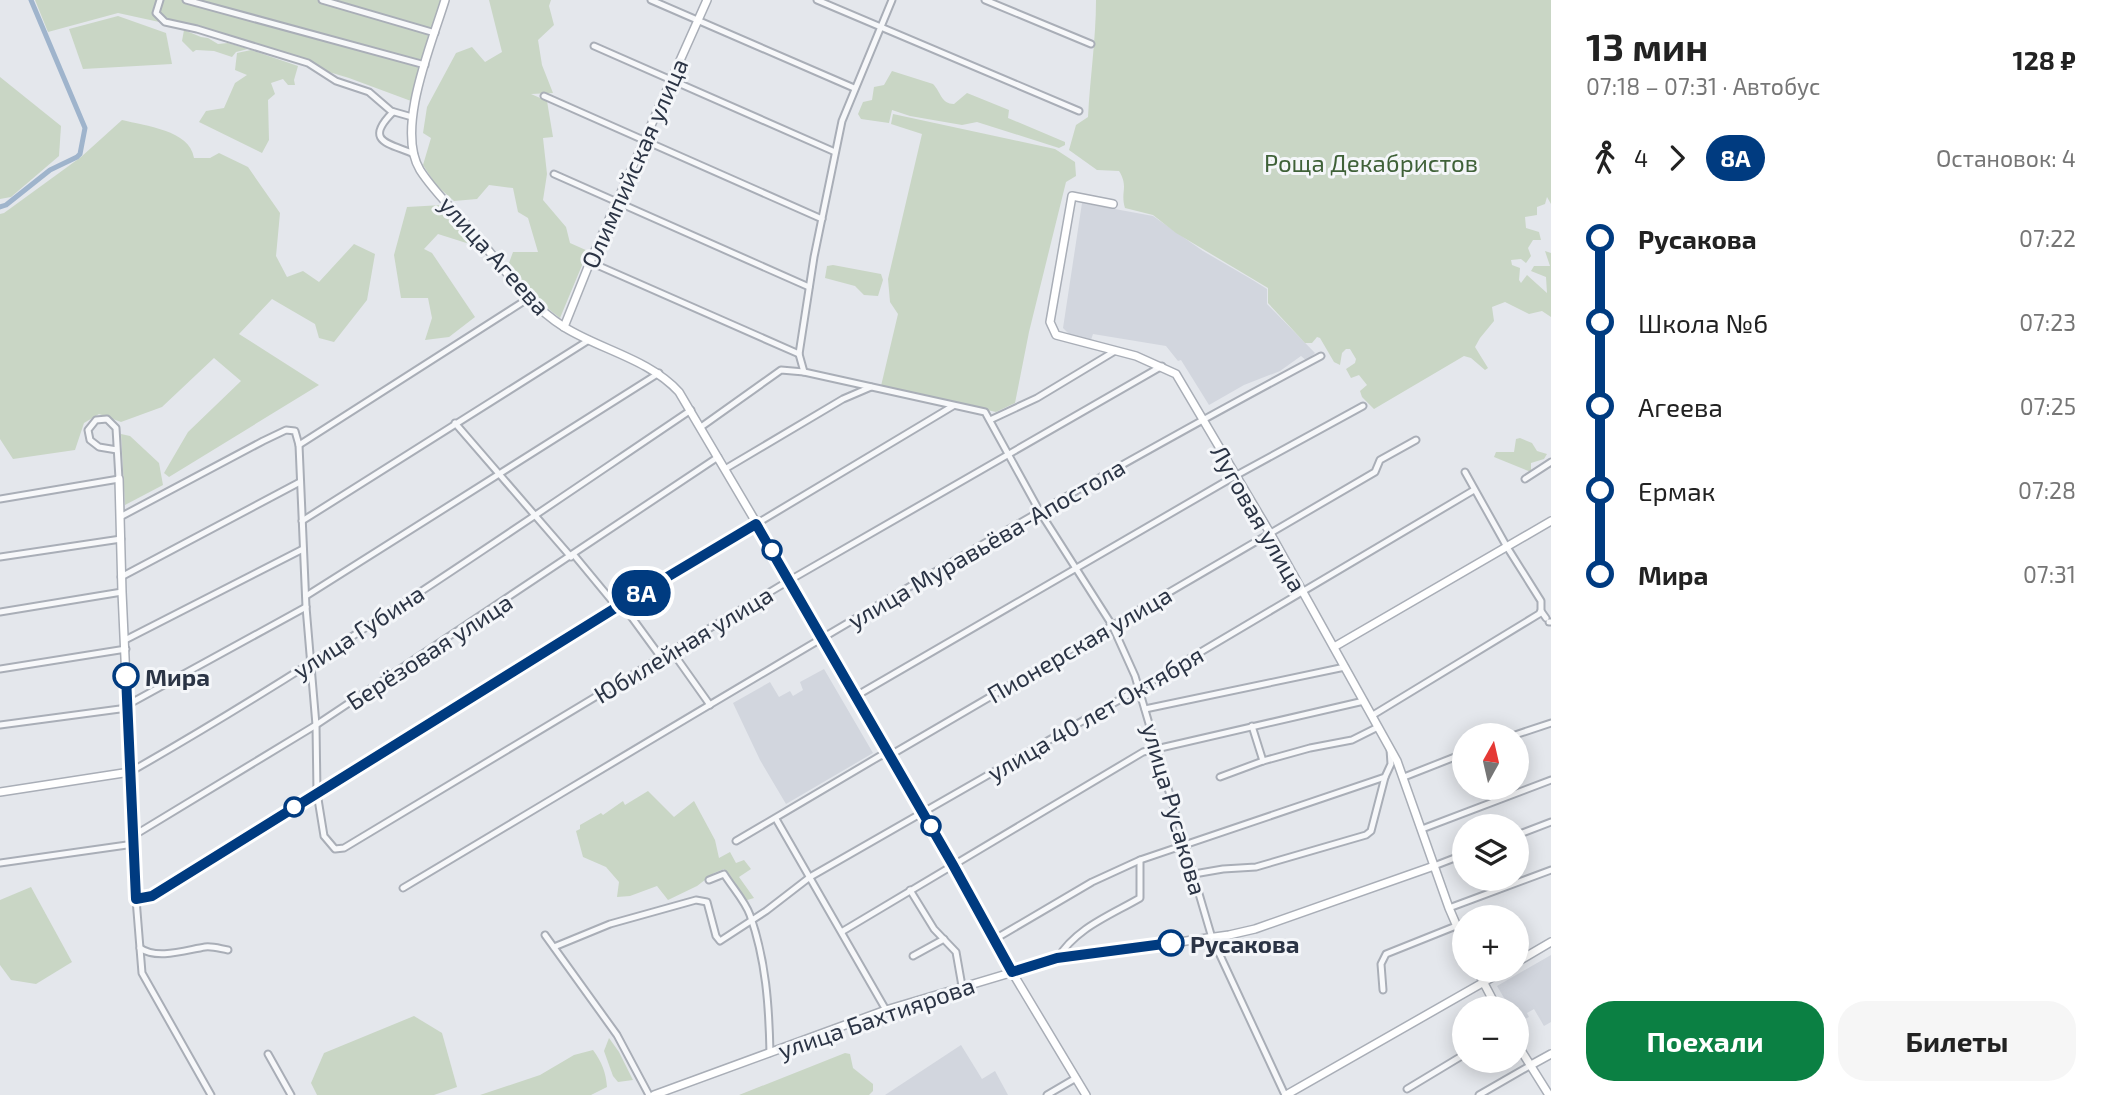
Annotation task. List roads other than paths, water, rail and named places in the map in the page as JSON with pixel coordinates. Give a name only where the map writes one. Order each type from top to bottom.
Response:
[{"type":"street","points":[[160,0],[156,13],[165,22],[308,63],[336,81],[369,92],[393,112],[412,117]]},
{"type":"street","points":[[186,0],[425,65]]},
{"type":"street","points":[[322,0],[435,33]]},
{"type":"street","name":"улица Агеева","points":[[445,0],[412,117],[411,135],[419,168],[546,315],[589,340],[659,373],[679,392],[790,580],[1012,972],[1086,1095]]},
{"type":"street","points":[[651,0],[855,89]]},
{"type":"street","name":"Олимпийская улица","points":[[564,327],[590,262],[707,0]]},
{"type":"street","points":[[817,0],[1079,111]]},
{"type":"street","points":[[804,372],[799,354],[842,121],[892,0]]},
{"type":"street","points":[[985,0],[1091,44]]},
{"type":"street","points":[[594,46],[835,152]]},
{"type":"street","points":[[544,96],[822,219]]},
{"type":"street","points":[[393,112],[381,124],[380,139],[414,154]]},
{"type":"street","points":[[554,174],[810,286]]},
{"type":"street","name":"Луговая улица","points":[[1112,204],[1072,196],[1050,322],[1056,335],[1115,351],[1176,373],[1270,533],[1390,748],[1404,777],[1452,916]]},
{"type":"street","points":[[590,262],[799,354]]},
{"type":"street","points":[[299,445],[529,298]]},
{"type":"street","points":[[302,521],[589,340]]},
{"type":"street","points":[[701,427],[780,370],[804,372],[985,412],[990,420],[1037,398],[1115,351]]},
{"type":"street","name":"улица Муравьёва-Апостола","points":[[403,888],[1040,512],[1202,419],[1321,356]]},
{"type":"street","name":"Юбилейная улица","points":[[317,793],[324,836],[328,844],[335,849],[352,844],[660,656],[1162,366]]},
{"type":"street","points":[[306,596],[659,373]]},
{"type":"street","points":[[725,469],[843,399],[871,387]]},
{"type":"street","points":[[136,899],[152,896],[620,605],[953,406]]},
{"type":"street","points":[[856,696],[1235,476],[1363,406]]},
{"type":"street","name":"улица Губина","points":[[0,792],[130,772],[311,662],[535,516],[691,410]]},
{"type":"street","points":[[117,450],[99,447],[90,440],[89,430],[93,422],[101,419],[112,422],[116,428],[119,479],[121,578],[133,840],[142,973],[211,1095]]},
{"type":"street","name":"улица Русакова","points":[[990,420],[1040,512],[1112,625],[1140,688],[1212,938],[1286,1095]]},
{"type":"street","points":[[455,423],[535,516],[620,605],[660,656]]},
{"type":"street","points":[[120,517],[286,430],[295,431],[299,445],[306,607],[316,725],[317,793]]},
{"type":"street","name":"Пионерская улица","points":[[736,841],[888,753],[894,753],[1375,472],[1380,460],[1416,440]]},
{"type":"street","name":"Берёзовая улица","points":[[0,863],[133,840],[316,725],[719,457]]},
{"type":"street","points":[[1525,479],[1551,462]]},
{"type":"street","points":[[1465,472],[1541,601],[1541,611],[1549,621]]},
{"type":"street","points":[[0,499],[119,479]]},
{"type":"street","points":[[121,578],[300,482]]},
{"type":"street","name":"улица 40 лет Октября","points":[[554,947],[610,924],[696,900],[707,902],[716,936],[720,941],[810,877],[1140,688],[1474,490]]},
{"type":"street","points":[[1334,648],[1551,521]]},
{"type":"street","points":[[0,557],[121,539]]},
{"type":"street","points":[[125,640],[303,549]]},
{"type":"street","points":[[0,612],[122,593]]},
{"type":"street","points":[[0,726],[120,709],[306,607]]},
{"type":"street","points":[[1373,715],[1541,611]]},
{"type":"street","points":[[0,669],[125,649]]},
{"type":"street","points":[[671,650],[710,705]]},
{"type":"street","points":[[1145,709],[1345,667]]},
{"type":"street","points":[[843,931],[1143,752],[1364,701]]},
{"type":"street","points":[[1530,730],[1551,723]]},
{"type":"street","points":[[1252,726],[1263,761]]},
{"type":"street","points":[[1220,777],[1263,761],[1352,740],[1378,727]]},
{"type":"street","points":[[1194,874],[1256,867],[1366,835],[1371,831],[1391,764],[1390,748]]},
{"type":"street","points":[[1404,777],[1452,758]]},
{"type":"street","points":[[995,939],[1092,882],[1140,860],[1385,777]]},
{"type":"street","points":[[1422,829],[1551,780]]},
{"type":"street","points":[[776,819],[843,931],[886,1010]]},
{"type":"street","points":[[1529,830],[1551,822]]},
{"type":"street","name":"улица Бахтиярова","points":[[651,1095],[886,1010],[1057,958],[1212,938],[1255,929],[1452,859]]},
{"type":"street","points":[[1057,958],[1064,947],[1083,929],[1140,898],[1140,860]]},
{"type":"street","points":[[1449,908],[1551,870]]},
{"type":"street","points":[[709,880],[724,874],[749,913],[762,954],[769,1012],[770,1053]]},
{"type":"street","points":[[910,890],[934,929],[956,952],[962,986]]},
{"type":"street","points":[[1383,990],[1381,964],[1385,954],[1452,928]]},
{"type":"street","points":[[545,935],[617,1035],[651,1095]]},
{"type":"street","points":[[914,956],[944,939]]},
{"type":"street","points":[[1529,955],[1551,942]]},
{"type":"street","points":[[140,948],[147,953],[191,952],[207,947],[228,950]]},
{"type":"street","points":[[1286,1095],[1483,982],[1491,996]]},
{"type":"street","points":[[268,1054],[291,1095]]},
{"type":"street","points":[[1479,1095],[1551,1054]]},
{"type":"street","points":[[1407,1089],[1452,1062]]},
{"type":"street","points":[[1529,1062],[1549,1095]]},
{"type":"street","points":[[1047,1095],[1076,1078]]},
{"type":"waterway","points":[[0,207],[50,170],[77,157],[85,128],[31,0]]},
{"type":"place","name":"Мира","points":[[126,676]]},
{"type":"place","name":"Русакова","points":[[1171,943]]},
{"type":"park label","name":"Роща Декабристов","points":[[1371,162]]}]
